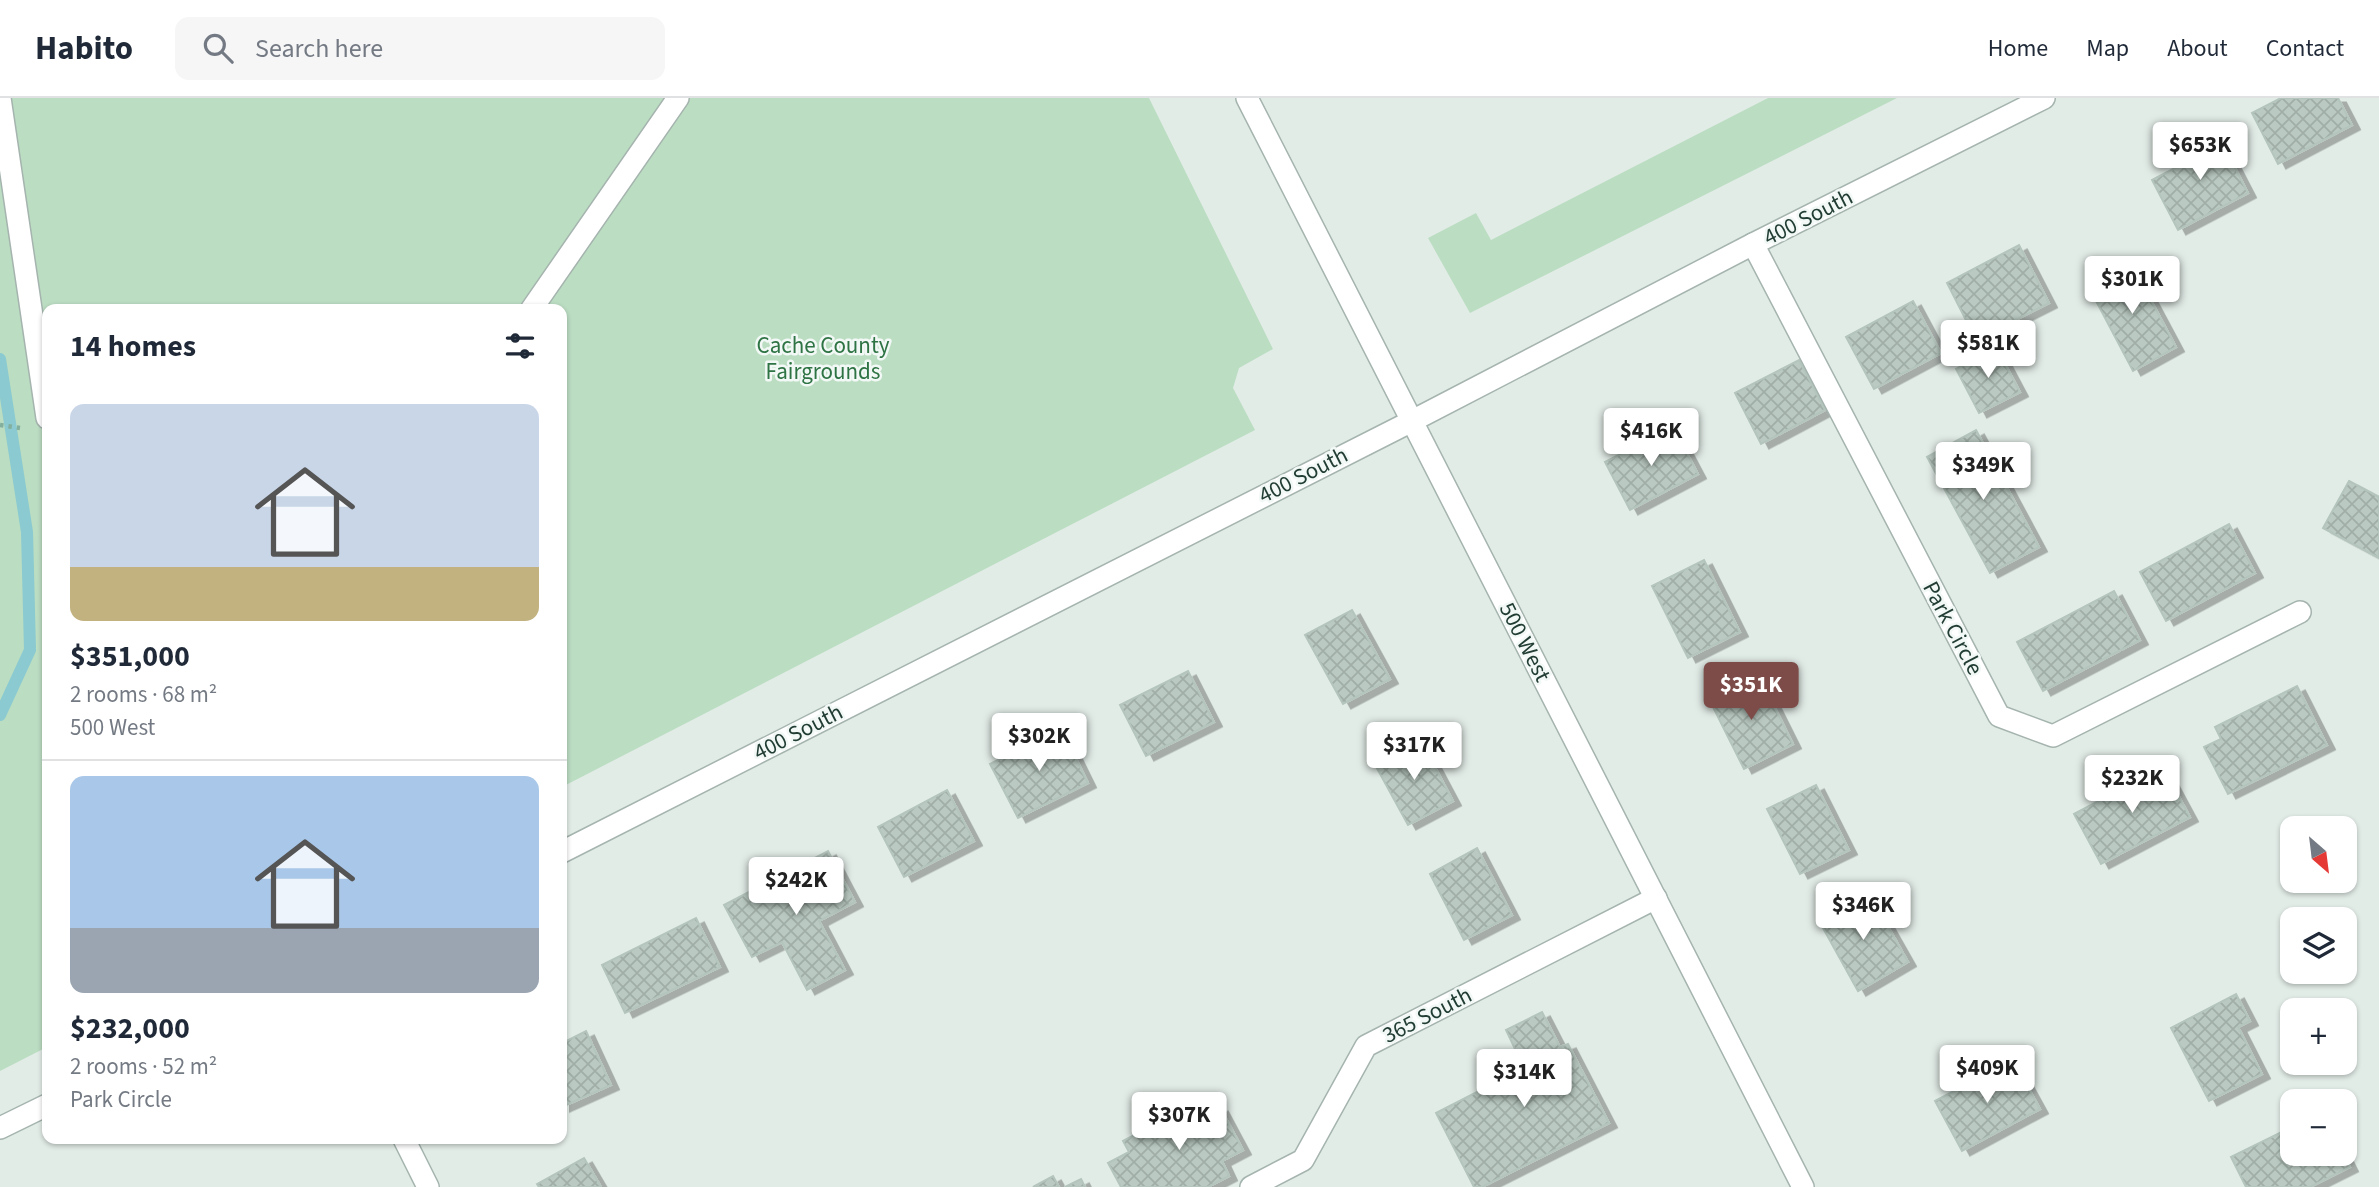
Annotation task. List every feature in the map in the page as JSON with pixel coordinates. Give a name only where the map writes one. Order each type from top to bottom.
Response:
[{"type":"street","points":[[0,98],[42,384]]},
{"type":"street","points":[[535,304],[678,98]]},
{"type":"street","name":"500 West","points":[[1247,98],[1803,1187]]},
{"type":"street","name":"400 South","points":[[567,849],[2044,98]]},
{"type":"street","name":"Park Circle","points":[[1753,244],[1999,716],[2053,736],[2300,612]]},
{"type":"street","name":"365 South","points":[[1251,1187],[1303,1160],[1366,1046],[1656,898]]},
{"type":"street","points":[[0,1128],[42,1107]]},
{"type":"street","points":[[406,1144],[428,1187]]},
{"type":"green space","name":"Cache County Fairgrounds","points":[[0,98],[1149,98],[1273,349],[1239,368],[1233,388],[1255,430],[567,784],[567,304],[42,304],[42,1050],[0,1071]]},
{"type":"green space","points":[[1768,98],[1897,98],[1470,313],[1428,238],[1476,213],[1491,240]]},
{"type":"building","points":[[2281,98],[2338,98],[2352,125],[2278,164],[2252,113]]},
{"type":"building","points":[[2217,133],[2248,193],[2178,230],[2152,180],[2179,166],[2173,155]]},
{"type":"building","points":[[2019,245],[2049,303],[1976,340],[1947,283]]},
{"type":"building","points":[[2130,261],[2176,347],[2133,371],[2087,284]]},
{"type":"building","points":[[1913,301],[1941,353],[1874,389],[1846,337]]},
{"type":"building","points":[[1996,347],[2020,392],[1979,413],[1956,369]]},
{"type":"building","points":[[1799,360],[1825,410],[1761,444],[1735,393]]},
{"type":"building","points":[[1673,427],[1698,474],[1630,510],[1605,462]]},
{"type":"building","points":[[1976,430],[2039,547],[1990,573],[1927,457]]},
{"type":"building","points":[[2349,481],[2379,497],[2379,558],[2323,528]]},
{"type":"building","points":[[2229,524],[2255,573],[2166,621],[2140,572]]},
{"type":"building","points":[[1704,560],[1740,632],[1688,658],[1652,586]]},
{"type":"building","points":[[2114,591],[2140,640],[2043,691],[2017,642]]},
{"type":"building","points":[[1352,610],[1390,679],[1343,704],[1305,635]]},
{"type":"building","points":[[1188,671],[1214,722],[1146,756],[1120,705]]},
{"type":"building","points":[[1758,674],[1793,744],[1744,769],[1709,699]]},
{"type":"building","points":[[2297,686],[2327,745],[2228,794],[2204,747],[2221,739],[2215,727]]},
{"type":"building","points":[[1061,728],[1088,783],[1018,818],[990,764]]},
{"type":"building","points":[[1420,739],[1453,801],[1408,825],[1374,763]]},
{"type":"building","points":[[2163,767],[2190,817],[2101,864],[2074,814]]},
{"type":"building","points":[[1816,785],[1849,850],[1800,874],[1767,809]]},
{"type":"building","points":[[947,790],[974,841],[904,877],[878,827]]},
{"type":"building","points":[[1477,848],[1512,915],[1464,940],[1430,874]]},
{"type":"building","points":[[828,851],[855,902],[819,921],[845,970],[807,990],[782,942],[752,957],[724,905]]},
{"type":"building","points":[[1869,893],[1908,962],[1858,991],[1819,921]]},
{"type":"building","points":[[696,918],[720,967],[625,1013],[602,965]]},
{"type":"building","points":[[2236,994],[2250,1021],[2238,1027],[2262,1074],[2209,1101],[2171,1028]]},
{"type":"building","points":[[1542,1012],[1560,1047],[1568,1044],[1609,1123],[1482,1187],[1474,1187],[1436,1113],[1524,1068],[1506,1030]]},
{"type":"building","points":[[586,1031],[611,1085],[567,1105],[567,1040]]},
{"type":"building","points":[[2013,1060],[2040,1109],[1962,1151],[1935,1101]]},
{"type":"building","points":[[1193,1104],[1200,1118],[1220,1107],[1243,1150],[1222,1161],[1229,1176],[1208,1187],[1121,1187],[1108,1163],[1129,1152],[1123,1141]]},
{"type":"building","points":[[2280,1133],[2280,1166],[2350,1167],[2310,1187],[2246,1187],[2231,1157]]},
{"type":"building","points":[[584,1158],[601,1187],[539,1187],[537,1184]]},
{"type":"building","points":[[1053,1176],[1059,1187],[1033,1187]]},
{"type":"building","points":[[1081,1179],[1085,1187],[1065,1187]]},
{"type":"waterway","points":[[0,359],[27,532],[30,650],[0,715]]}]
